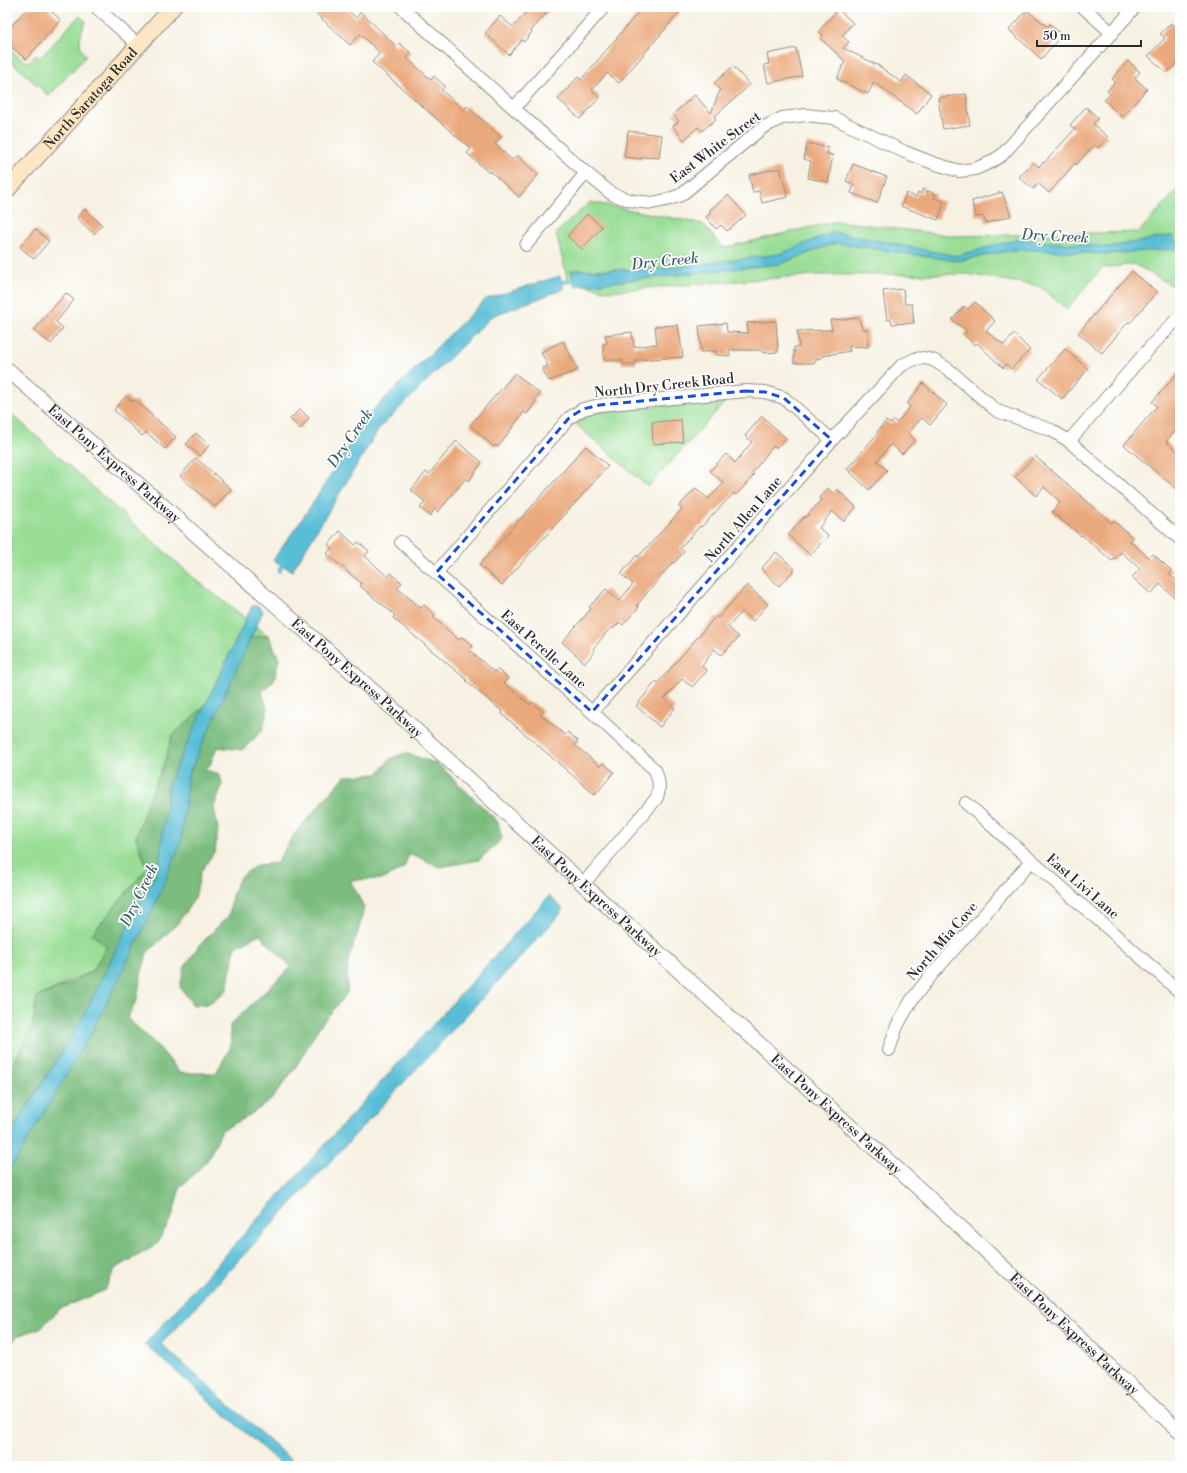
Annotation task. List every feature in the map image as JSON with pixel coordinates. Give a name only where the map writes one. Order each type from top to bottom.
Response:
[{"type":"main road","name":"North Saratoga Road","points":[[7,190],[173,7]]},
{"type":"street","points":[[96,7],[138,45]]},
{"type":"street","name":"East White Street","points":[[401,7],[586,173],[612,194],[634,201],[652,203],[682,195],[762,128],[782,118],[806,115],[834,118],[933,163],[959,171],[975,169],[1002,155],[1135,7]]},
{"type":"street","points":[[514,108],[604,7]]},
{"type":"street","points":[[1083,7],[1112,33]]},
{"type":"street","points":[[526,245],[586,173]]},
{"type":"street","points":[[1180,316],[1153,344],[1069,441],[1180,539]]},
{"type":"street","name":"North Allen Lane","points":[[592,712],[832,440],[902,365],[916,358],[933,360],[948,369],[993,408],[1028,423],[1051,430],[1069,441]]},
{"type":"street","name":"East Pony Express Parkway","points":[[7,369],[374,692],[926,1195],[1180,1432]]},
{"type":"street","name":"North Dry Creek Road","points":[[436,572],[569,418],[583,409],[600,405],[746,391],[765,392],[784,398],[832,440]]},
{"type":"street","name":"East Perelle Lane","points":[[401,542],[653,767],[660,784],[658,796],[583,884]]},
{"type":"street","name":"East Livi Lane","points":[[966,804],[1180,992]]},
{"type":"street","name":"North Mia Cove","points":[[889,1050],[897,1026],[911,1001],[928,979],[1031,861]]},
{"type":"highlighted area","points":[[746,391],[765,392],[784,398],[832,440],[592,712],[436,573],[569,418],[583,409],[600,405]]},
{"type":"green space","points":[[79,16],[86,21],[82,30],[80,43],[86,56],[49,96],[7,58],[7,46],[22,60],[28,62],[36,55],[40,58]]},
{"type":"green space","points":[[1180,187],[1180,288],[1178,289],[1134,264],[1102,268],[1067,309],[1039,286],[967,274],[815,275],[609,291],[568,281],[556,233],[590,202],[703,224],[723,248],[837,221],[955,236],[1139,232]]},
{"type":"green space","points":[[723,401],[724,403],[648,487],[576,424],[593,412]]},
{"type":"green space","points":[[7,410],[196,580],[269,636],[246,638],[227,690],[172,736],[165,761],[149,799],[136,837],[147,868],[92,934],[107,947],[92,971],[37,997],[32,1029],[12,1066],[7,1072]]},
{"type":"green space","points":[[269,636],[279,659],[274,680],[262,692],[268,710],[262,731],[242,750],[217,747],[210,765],[205,770],[220,774],[222,785],[214,807],[218,829],[215,851],[201,871],[195,898],[177,924],[147,953],[137,999],[127,1018],[159,1047],[180,1073],[216,1073],[231,1046],[230,1025],[291,967],[259,934],[235,948],[227,990],[210,1004],[193,1005],[180,987],[184,968],[198,947],[229,915],[232,896],[240,877],[257,865],[277,863],[292,837],[345,776],[378,774],[390,759],[405,753],[438,764],[498,822],[502,839],[479,860],[440,867],[409,853],[404,868],[384,879],[350,880],[364,907],[359,929],[348,961],[347,993],[319,1027],[295,1068],[271,1100],[247,1117],[222,1130],[207,1161],[180,1188],[172,1217],[156,1245],[115,1269],[105,1290],[60,1309],[40,1328],[17,1336],[7,1351],[7,1072],[12,1066],[32,1029],[37,997],[71,983],[92,971],[107,947],[92,934],[147,868],[136,837],[149,799],[165,761],[172,736],[198,712],[227,690],[246,637]]},
{"type":"water","points":[[834,232],[956,256],[1018,239],[1109,247],[1174,235],[1176,249],[1107,254],[1019,249],[957,261],[835,243],[780,264],[575,286],[571,270],[660,269],[779,254]]},
{"type":"water","points":[[560,276],[564,289],[492,316],[379,429],[292,571],[273,560],[309,509],[368,415],[486,299]]},
{"type":"water","points":[[252,606],[258,606],[263,611],[188,776],[181,842],[153,909],[97,1023],[7,1175],[7,1139],[82,1019],[126,929],[158,870],[169,782]]},
{"type":"water","points":[[549,896],[564,910],[161,1344],[298,1466],[283,1466],[145,1344]]},
{"type":"building","points":[[28,7],[46,7],[61,20],[26,59],[7,43],[7,31]]},
{"type":"building","points":[[309,7],[345,7],[356,18],[361,12],[396,46],[399,43],[411,53],[407,58],[431,80],[434,76],[445,86],[441,90],[464,110],[467,106],[501,137],[495,144],[512,160],[517,155],[538,175],[519,197],[467,153],[471,149],[372,62],[380,53],[360,34],[350,45]]},
{"type":"building","points":[[531,7],[552,7],[531,31],[532,32],[524,42],[522,40],[509,55],[485,33],[500,16],[513,27]]},
{"type":"building","points":[[643,7],[684,7],[619,83],[607,73],[592,90],[600,97],[580,119],[558,99],[578,77],[581,80]]},
{"type":"building","points":[[838,9],[853,23],[842,36],[849,42],[843,48],[879,66],[901,82],[906,75],[931,94],[917,114],[874,82],[868,94],[837,79],[845,61],[820,38],[823,35],[819,31]]},
{"type":"building","points":[[1027,10],[1048,27],[1050,24],[1062,35],[1041,59],[1009,30]]},
{"type":"building","points":[[1171,23],[1180,31],[1180,59],[1167,73],[1148,56],[1165,38],[1160,34]]},
{"type":"building","points":[[796,48],[802,76],[768,83],[764,65],[769,64],[767,54]]},
{"type":"building","points":[[1128,61],[1140,72],[1135,78],[1147,89],[1122,117],[1104,100],[1110,94],[1107,91],[1115,82],[1112,79]]},
{"type":"building","points":[[733,66],[750,85],[714,117],[716,119],[702,131],[698,127],[684,140],[673,126],[679,121],[673,114],[695,95],[711,113],[720,90],[714,83]]},
{"type":"building","points":[[966,94],[970,125],[943,129],[938,98]]},
{"type":"building","points":[[1086,107],[1098,118],[1093,124],[1108,137],[1098,148],[1094,145],[1076,165],[1075,163],[1049,193],[1038,183],[1033,189],[1019,177],[1033,162],[1039,167],[1043,162],[1044,163],[1075,129],[1070,125]]},
{"type":"building","points":[[628,131],[662,135],[659,158],[642,157],[642,159],[624,157]]},
{"type":"building","points":[[807,143],[828,148],[827,154],[833,155],[828,182],[808,178],[811,161],[804,159]]},
{"type":"building","points":[[853,164],[887,177],[877,203],[851,193],[854,184],[846,181]]},
{"type":"building","points":[[780,168],[788,197],[762,203],[759,191],[753,192],[749,175]]},
{"type":"building","points":[[922,189],[936,194],[934,198],[944,202],[938,220],[901,206],[906,193],[916,197],[918,192],[922,194]]},
{"type":"building","points":[[1002,192],[1011,216],[986,223],[983,216],[976,217],[972,201]]},
{"type":"building","points":[[728,195],[746,215],[727,231],[721,225],[716,229],[706,217],[711,213],[709,211]]},
{"type":"building","points":[[85,209],[102,225],[94,234],[77,218]]},
{"type":"building","points":[[587,214],[602,227],[582,249],[567,236]]},
{"type":"building","points":[[35,229],[49,241],[34,259],[20,247]]},
{"type":"building","points":[[1132,271],[1157,292],[1130,323],[1128,322],[1102,353],[1078,333]]},
{"type":"building","points":[[903,289],[905,304],[912,304],[914,323],[892,324],[891,319],[887,320],[883,291]]},
{"type":"building","points":[[66,293],[74,300],[56,322],[63,328],[51,344],[34,330]]},
{"type":"building","points":[[975,302],[995,321],[986,331],[1004,345],[1014,334],[1030,350],[1011,369],[1006,364],[1003,368],[977,343],[975,345],[964,335],[967,331],[952,320],[964,306],[968,309]]},
{"type":"building","points":[[859,318],[862,329],[868,330],[868,347],[849,346],[850,351],[822,356],[822,358],[815,359],[815,363],[794,363],[794,347],[799,347],[797,331],[832,330],[830,320]]},
{"type":"building","points":[[776,321],[778,352],[763,353],[761,350],[729,350],[730,356],[716,355],[716,351],[701,352],[699,326],[726,323],[727,332],[748,333],[747,323]]},
{"type":"building","points":[[678,325],[683,357],[636,360],[636,364],[622,364],[622,360],[604,360],[603,344],[607,343],[605,335],[632,332],[634,347],[657,344],[655,326]]},
{"type":"building","points":[[563,341],[578,370],[549,381],[542,369],[548,366],[541,352]]},
{"type":"building","points":[[1065,349],[1088,369],[1062,399],[1038,379]]},
{"type":"building","points":[[1180,370],[1180,426],[1166,441],[1180,454],[1180,492],[1124,445],[1157,406],[1152,402]]},
{"type":"building","points":[[515,373],[540,394],[534,399],[536,401],[527,414],[524,412],[498,447],[495,445],[494,447],[470,425]]},
{"type":"building","points":[[923,383],[947,405],[930,425],[922,418],[908,433],[915,440],[902,454],[891,444],[877,461],[887,470],[869,490],[847,469],[878,433],[877,432],[886,421],[891,424],[894,420],[897,423],[910,407],[907,404]]},
{"type":"building","points":[[126,396],[133,402],[135,400],[176,437],[165,449],[146,432],[142,436],[114,410]]},
{"type":"building","points":[[300,409],[309,418],[300,429],[290,419]]},
{"type":"building","points":[[762,416],[786,438],[776,448],[773,446],[752,473],[754,475],[736,495],[734,493],[680,548],[684,552],[674,563],[673,562],[637,605],[639,607],[623,625],[620,622],[613,629],[611,627],[593,649],[595,651],[585,663],[562,642],[591,609],[589,607],[606,589],[619,601],[633,584],[621,574],[637,555],[638,557],[682,509],[679,506],[696,488],[708,499],[724,483],[710,471],[726,454],[735,463],[752,442],[745,436]]},
{"type":"building","points":[[681,420],[683,442],[653,444],[652,422]]},
{"type":"building","points":[[196,433],[209,445],[200,456],[186,444]]},
{"type":"building","points":[[456,441],[482,462],[469,481],[466,478],[438,512],[435,509],[430,516],[420,508],[425,502],[411,490],[426,472],[429,474]]},
{"type":"building","points":[[586,446],[608,466],[502,585],[479,565]]},
{"type":"building","points":[[1035,456],[1112,523],[1114,521],[1133,538],[1130,541],[1149,558],[1153,554],[1172,571],[1169,574],[1180,584],[1180,603],[1160,584],[1151,594],[1132,577],[1140,569],[1121,552],[1112,561],[1052,512],[1060,502],[1044,487],[1036,496],[1015,477]]},
{"type":"building","points":[[196,458],[231,489],[215,507],[180,476]]},
{"type":"building","points":[[827,488],[833,493],[837,489],[856,507],[844,521],[832,511],[819,528],[828,536],[810,555],[788,535],[821,500],[819,498]]},
{"type":"building","points":[[340,531],[355,545],[358,542],[369,551],[365,556],[388,577],[391,573],[402,583],[397,588],[421,608],[424,605],[435,615],[433,617],[459,640],[462,637],[473,646],[469,650],[494,672],[497,669],[508,678],[504,683],[530,705],[532,702],[543,711],[540,714],[565,735],[568,732],[578,741],[575,745],[600,766],[603,763],[614,772],[595,795],[502,714],[503,712],[466,681],[467,680],[393,618],[395,615],[360,586],[362,584],[327,554],[332,548],[328,545]]},
{"type":"building","points":[[776,552],[795,569],[779,586],[761,569]]},
{"type":"building","points":[[747,585],[768,604],[753,621],[742,612],[728,627],[739,637],[721,655],[714,649],[702,666],[707,671],[692,687],[682,679],[664,699],[675,708],[660,727],[636,706],[656,681],[658,683],[716,616],[718,618]]},
{"type":"waterway","name":"Dry Creek","points":[[1170,245],[1180,244]]},
{"type":"waterway","name":"Dry Creek","points":[[557,283],[578,280]]},
{"type":"waterway","name":"Dry Creek","points":[[279,571],[285,561]]}]
